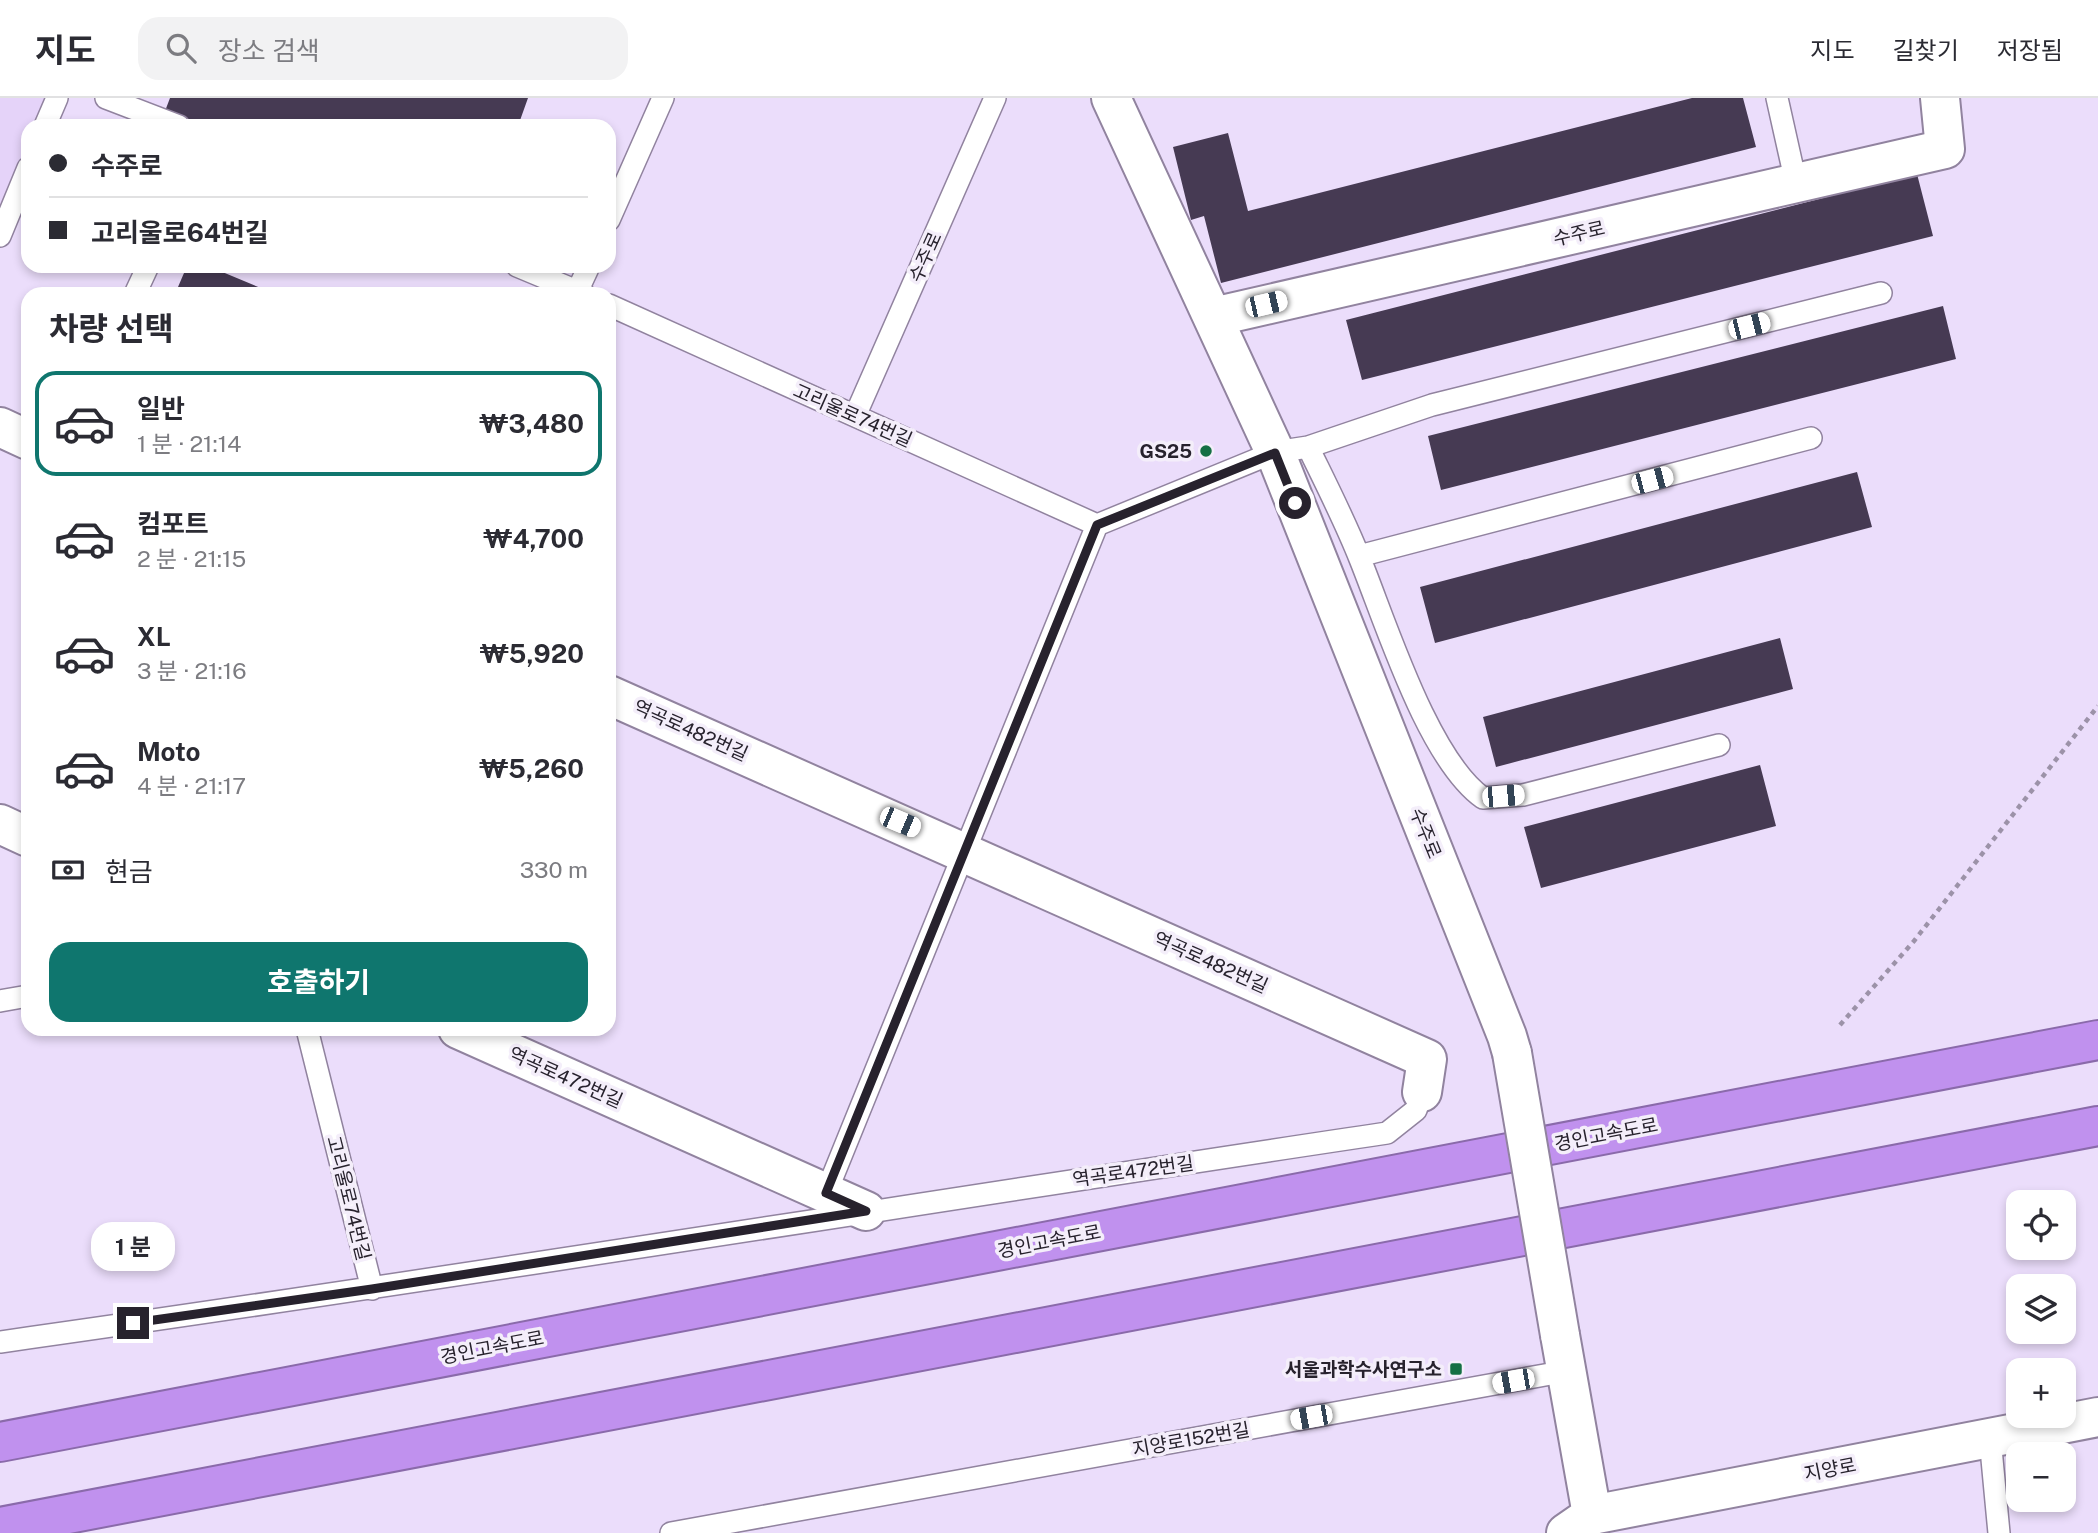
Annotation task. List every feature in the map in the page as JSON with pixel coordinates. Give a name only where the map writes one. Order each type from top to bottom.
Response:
[{"type":"highway","name":"경인고속도로","points":[[0,1442],[2098,1040]]},
{"type":"highway","points":[[0,1527],[2098,1126]]},
{"type":"street","name":"수주로","points":[[1111,98],[1213,317],[1292,450],[1507,1035],[1564,1353]]},
{"type":"street","name":"수주로","points":[[1213,317],[1945,149],[1940,98]]},
{"type":"street","points":[[0,428],[21,437]]},
{"type":"street","name":"역곡로482번길","points":[[616,698],[965,851],[1427,1059],[1422,1091]]},
{"type":"street","points":[[0,824],[21,834]]},
{"type":"street","name":"역곡로472번길","points":[[474,1036],[866,1211]]},
{"type":"street","points":[[1564,1353],[1579,1524]]},
{"type":"street","name":"지양로","points":[[1579,1524],[2098,1417]]},
{"type":"lane","points":[[49,119],[57,98]]},
{"type":"lane","points":[[106,98],[161,119]]},
{"type":"lane","name":"수주로","points":[[855,416],[995,98]]},
{"type":"lane","points":[[1777,98],[1796,183]]},
{"type":"lane","points":[[616,202],[655,100]]},
{"type":"lane","points":[[0,236],[21,185]]},
{"type":"lane","points":[[533,273],[565,287]]},
{"type":"lane","points":[[826,1193],[1097,525],[1292,450],[1432,405],[1881,293]]},
{"type":"lane","name":"고리울로74번길","points":[[616,308],[1097,525]]},
{"type":"lane","points":[[1359,556],[1811,438]]},
{"type":"lane","points":[[1292,450],[1359,556],[1411,690],[1464,785],[1483,798],[1523,795],[1720,745]]},
{"type":"lane","points":[[0,1001],[21,997]]},
{"type":"lane","name":"고리울로74번길","points":[[309,1036],[372,1289]]},
{"type":"lane","name":"역곡로472번길","points":[[866,1211],[1387,1133],[1416,1110],[1422,1091]]},
{"type":"lane","points":[[0,1342],[372,1289],[866,1211]]},
{"type":"lane","name":"지양로152번길","points":[[671,1533],[1564,1353]]},
{"type":"lane","points":[[1990,1438],[1999,1533]]},
{"type":"path","points":[[1840,1025],[1914,941],[2098,706]]},
{"type":"shaded area","points":[[0,98],[51,98],[42,119],[21,119],[21,170],[0,221]]},
{"type":"building","points":[[170,98],[528,98],[520,119],[162,119]]},
{"type":"building","points":[[1692,98],[1743,98],[1756,147],[1221,283],[1204,216],[1191,220],[1173,147],[1228,133],[1248,211]]},
{"type":"building","points":[[1917,174],[1933,236],[1362,380],[1346,320]]},
{"type":"building","points":[[184,273],[225,273],[258,287],[178,287]]},
{"type":"building","points":[[1943,306],[1956,359],[1441,490],[1428,436]]},
{"type":"building","points":[[1857,472],[1872,527],[1435,643],[1420,587]]},
{"type":"building","points":[[1780,638],[1793,689],[1496,767],[1483,717]]},
{"type":"building","points":[[1760,765],[1776,826],[1541,888],[1524,827]]},
{"type":"place","name":"GS25","points":[[1206,451]]},
{"type":"place","name":"서울과학수사연구소","points":[[1456,1369]]},
{"type":"route","points":[[133,1323],[372,1289],[866,1211],[826,1193],[1097,525],[1275,453],[1295,503]]}]
